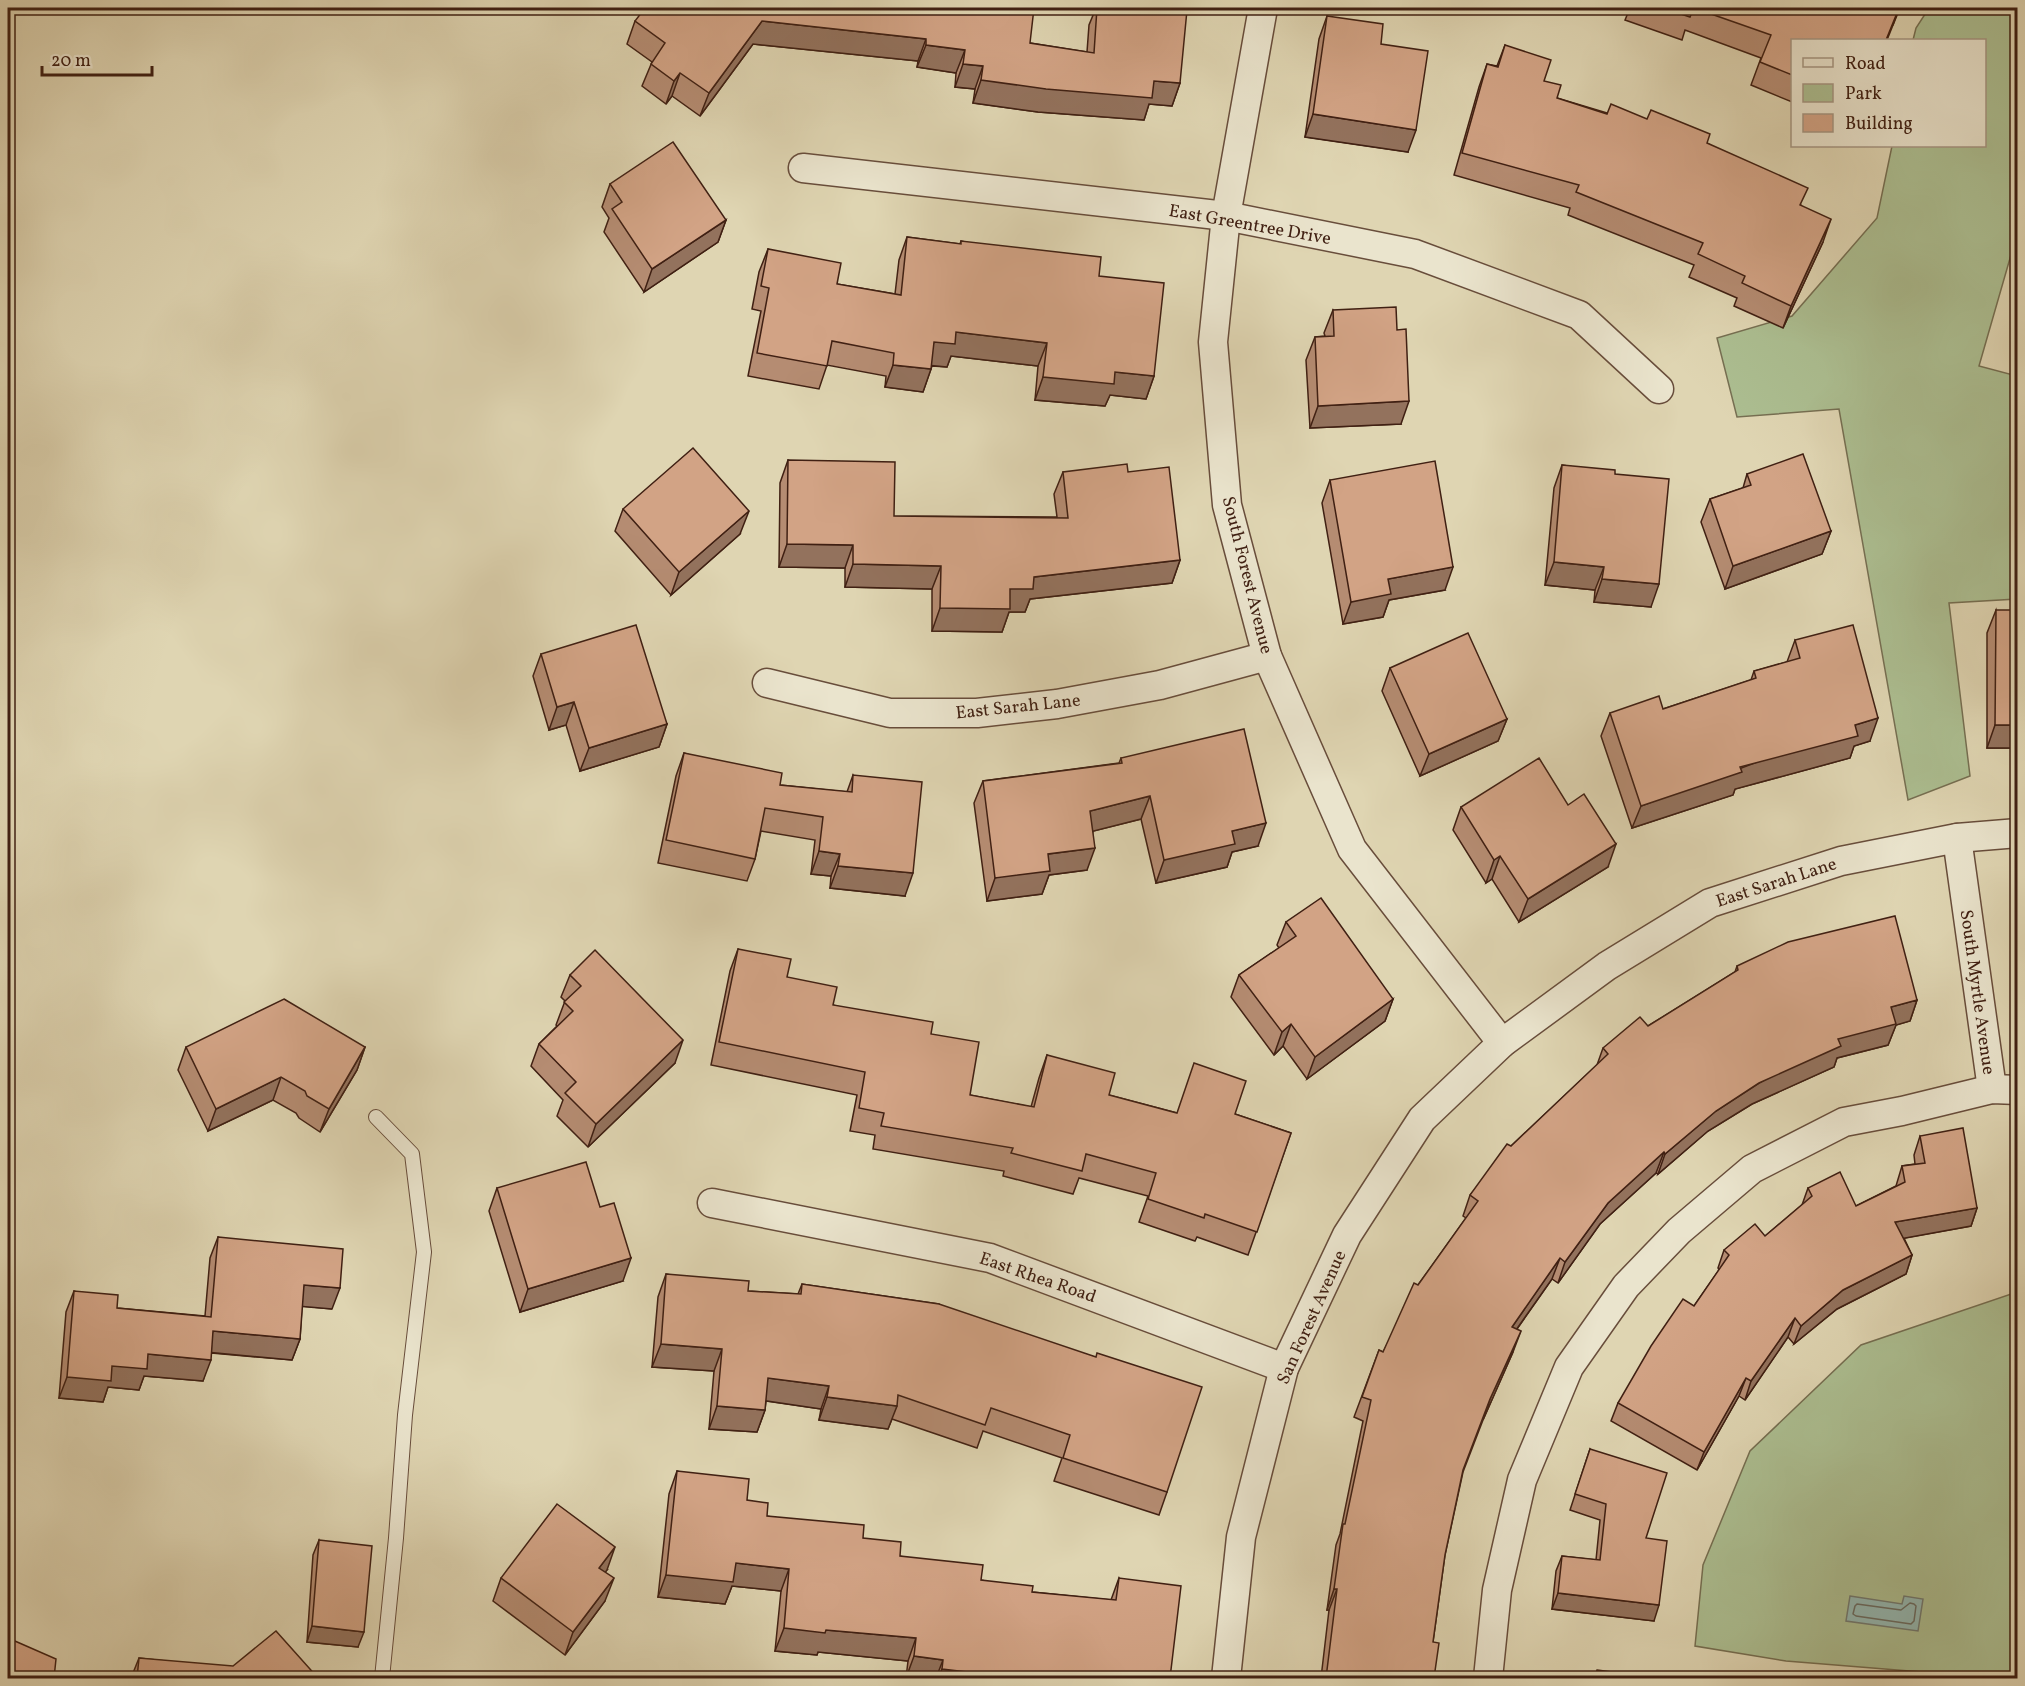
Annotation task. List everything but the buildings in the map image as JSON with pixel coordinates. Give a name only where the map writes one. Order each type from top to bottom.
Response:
[{"type":"street","name":"South Forest Avenue","points":[[1263,8],[1226,216],[1214,342],[1227,505],[1268,656],[1352,849],[1502,1043]]},
{"type":"street","name":"East Greentree Drive","points":[[803,168],[1226,216],[1415,254],[1579,315],[1659,389]]},
{"type":"street","name":"East Sarah Lane","points":[[766,683],[890,713],[977,713],[1057,704],[1160,685],[1268,656]]},
{"type":"street","name":"East Sarah Lane","points":[[1502,1043],[1607,966],[1710,903],[1841,861],[1957,838],[2018,833]]},
{"type":"street","name":"South Myrtle Avenue","points":[[1488,1678],[1497,1590],[1522,1480],[1569,1367],[1626,1286],[1679,1231],[1752,1169],[1844,1122],[2005,1090],[1957,838]]},
{"type":"street","name":"San Forest Avenue","points":[[1226,1678],[1241,1537],[1284,1368],[1347,1235],[1422,1119],[1502,1043]]},
{"type":"street","name":"East Rhea Road","points":[[712,1203],[990,1258],[1284,1368]]},
{"type":"lane","points":[[376,1118],[412,1154],[424,1252],[405,1415],[382,1678]]},
{"type":"green space","points":[[1929,8],[2017,8],[2017,234],[1979,366],[2017,376],[2017,599],[1949,603],[1970,776],[1908,800],[1839,409],[1737,417],[1717,338],[1792,316],[1877,218],[1892,147],[1986,147],[1986,39],[1913,39],[1916,28]]},
{"type":"green space","points":[[2017,1292],[2017,1678],[1786,1661],[1695,1646],[1703,1565],[1750,1451],[1861,1345]]},
{"type":"water","points":[[1850,1596],[1902,1604],[1904,1596],[1923,1599],[1918,1631],[1846,1621]]}]
